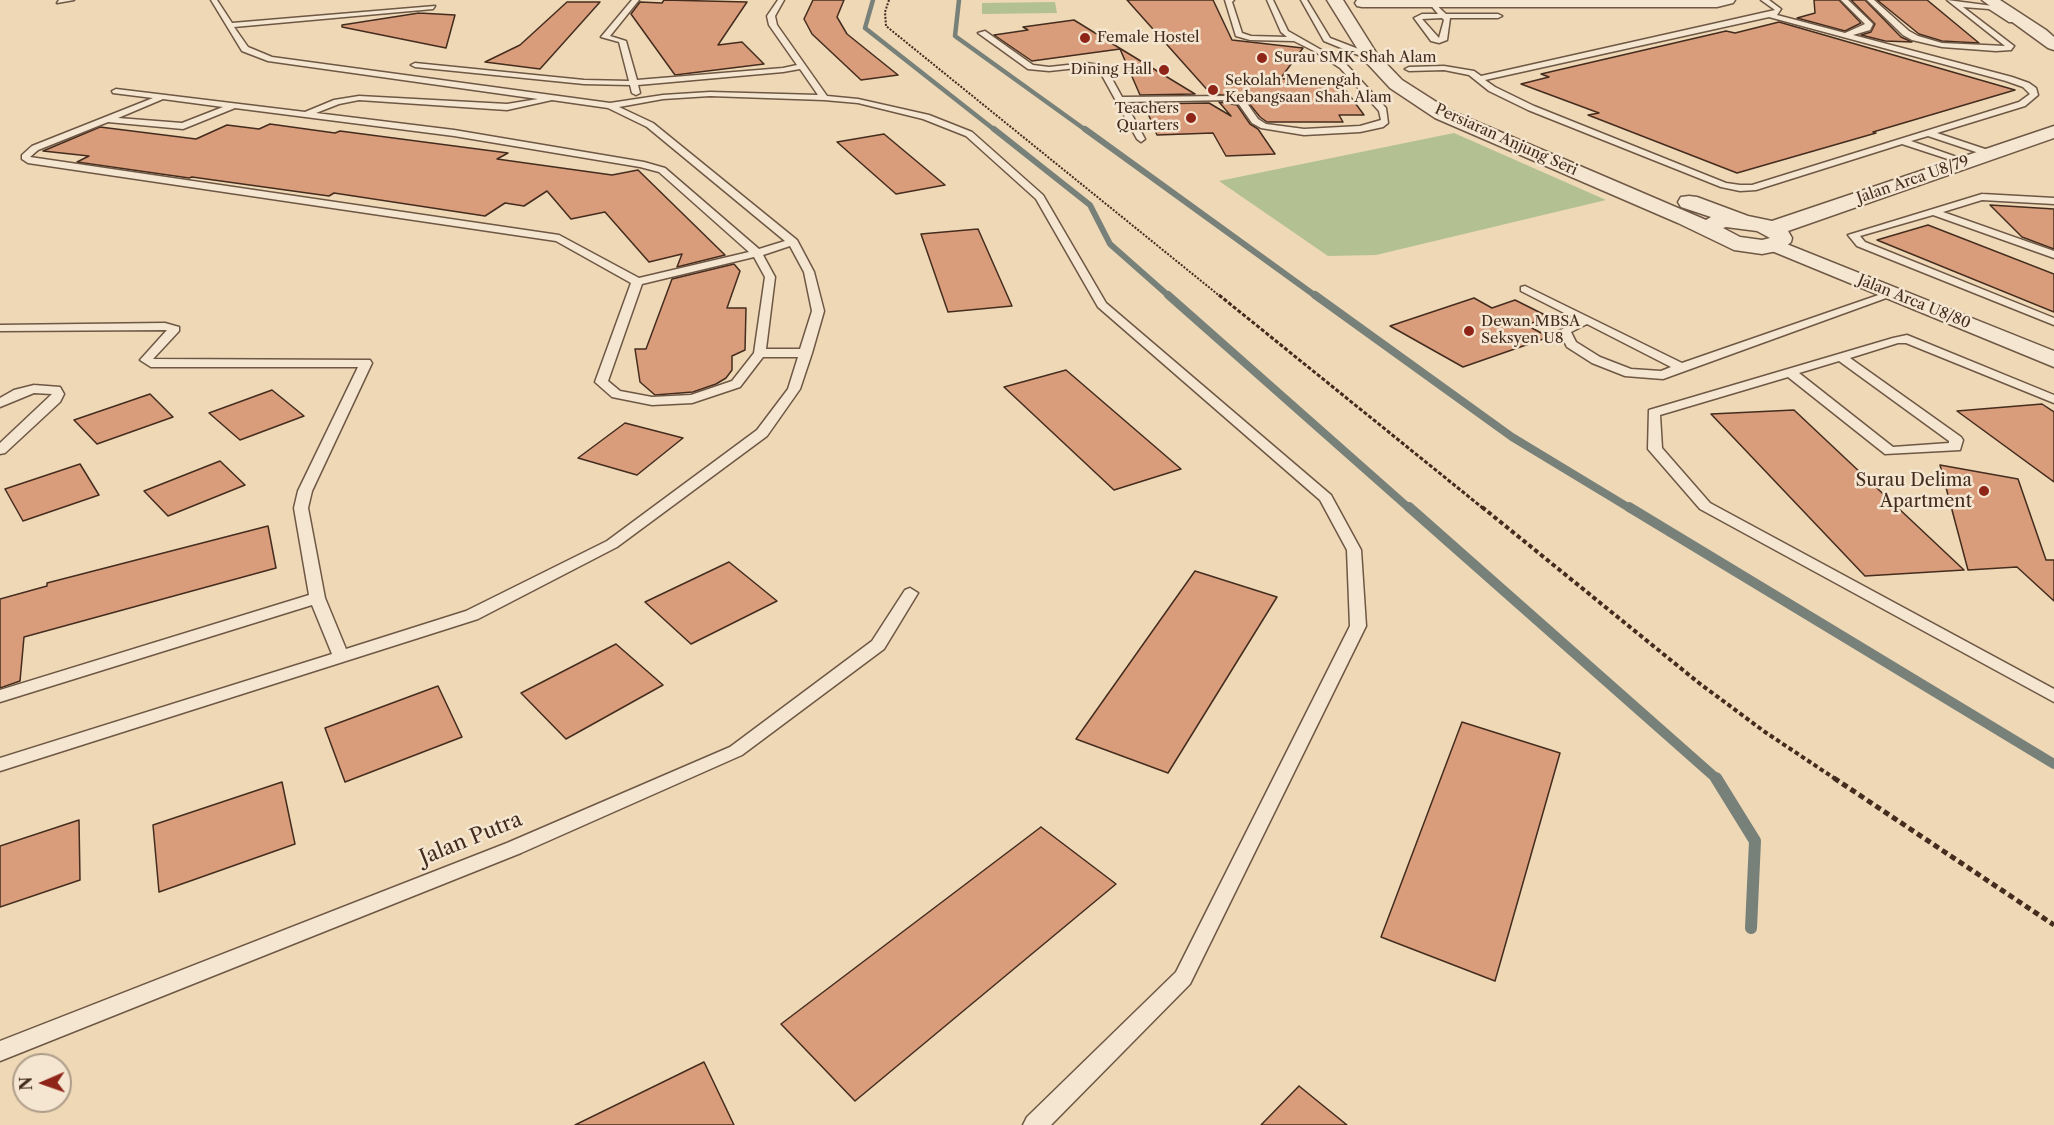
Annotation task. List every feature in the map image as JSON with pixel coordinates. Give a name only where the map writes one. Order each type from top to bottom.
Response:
[{"type":"street","name":"Persiaran Anjung Seri","points":[[1335,0],[1371,57],[1396,84],[1442,114],[1686,218],[1734,243],[1755,246],[1773,237]]},
{"type":"street","points":[[1360,1],[1717,3],[1728,0]]},
{"type":"street","points":[[1360,1],[1373,20]]},
{"type":"street","points":[[1992,1],[2054,45]]},
{"type":"street","name":"Persiaran Anjung Seri","points":[[1403,62],[1433,92],[1474,114],[1664,192],[1739,220],[1773,237]]},
{"type":"street","name":"Jalan Arca U8/79","points":[[1773,237],[1852,201],[2054,132]]},
{"type":"street","points":[[1664,192],[1752,207],[1782,208],[1852,201]]},
{"type":"street","points":[[1714,233],[1711,227],[1715,223],[1739,220]]},
{"type":"street","name":"Jalan Arca U8/80","points":[[1773,237],[1894,293],[2054,360]]},
{"type":"lane","points":[[59,2],[71,0]]},
{"type":"lane","points":[[0,765],[472,615],[612,544],[762,433],[794,389],[807,353],[818,311],[809,272],[793,242],[650,124],[610,106],[558,97],[330,69],[272,59],[245,49],[214,0]]},
{"type":"lane","points":[[636,0],[605,37],[622,41],[639,101]]},
{"type":"lane","points":[[781,0],[771,16],[773,25],[824,98]]},
{"type":"lane","points":[[1231,0],[1228,1],[1239,34],[1250,38],[1294,39]]},
{"type":"lane","points":[[1121,100],[1229,98],[1241,101],[1255,121],[1264,126],[1304,132],[1360,129],[1380,125],[1385,121],[1383,111],[1343,66],[1285,32],[1270,0]]},
{"type":"lane","points":[[1304,0],[1328,39],[1371,57]]},
{"type":"lane","points":[[1480,79],[1770,15],[1779,10],[1764,0]]},
{"type":"lane","points":[[1844,0],[1869,24],[1867,28],[1845,35]]},
{"type":"lane","points":[[1870,0],[1906,33],[1915,38],[1942,45],[1996,49],[2010,46],[1952,1]]},
{"type":"lane","points":[[1952,1],[1992,1]]},
{"type":"lane","points":[[1952,1],[1991,7],[2028,29],[2040,33]]},
{"type":"lane","points":[[1432,3],[1444,16],[1498,16]]},
{"type":"lane","points":[[229,25],[433,7]]},
{"type":"lane","points":[[1403,62],[1459,70],[1480,79],[1492,89],[1531,108],[1724,185],[1740,188],[1753,188],[2022,104],[2034,95],[2033,90],[2009,79],[1770,15]]},
{"type":"lane","points":[[982,33],[1031,67],[1048,69],[1086,65],[1102,68],[1141,139]]},
{"type":"lane","points":[[415,65],[584,82],[633,83],[783,70],[802,66]]},
{"type":"lane","points":[[116,91],[454,132],[641,164],[662,170],[758,253],[770,277],[760,353],[735,384],[692,399],[652,401],[616,394],[601,382],[637,282]]},
{"type":"lane","points":[[610,106],[710,94],[824,98],[858,101],[926,117],[969,134],[1040,197],[1102,304],[1326,498],[1354,550],[1358,626],[1183,978],[1035,1125]]},
{"type":"lane","points":[[162,97],[35,148],[25,157],[559,238],[637,282],[758,253],[793,242]]},
{"type":"lane","points":[[304,115],[337,102],[359,98],[507,106],[558,97]]},
{"type":"lane","points":[[108,119],[183,126],[233,105]]},
{"type":"lane","points":[[1927,133],[1991,154]]},
{"type":"lane","points":[[1901,141],[1966,162]]},
{"type":"lane","points":[[2054,201],[1982,197],[1853,236],[1861,244],[2054,322]]},
{"type":"lane","points":[[1932,211],[2054,255]]},
{"type":"lane","points":[[1525,289],[1681,367]]},
{"type":"lane","points":[[1587,320],[1565,331],[1571,344],[1596,360],[1629,373],[1663,375],[1894,293]]},
{"type":"lane","points":[[0,328],[165,326],[176,329],[146,360],[152,363],[366,363],[305,490],[301,508],[317,598],[342,658]]},
{"type":"lane","points":[[2054,399],[1907,339],[1897,340],[1654,413],[1655,449],[1706,506],[2054,696]]},
{"type":"lane","points":[[760,353],[807,353]]},
{"type":"lane","points":[[1790,372],[1890,451],[1955,447],[1956,440],[1842,358]]},
{"type":"lane","points":[[0,404],[18,393],[34,389],[56,390],[58,394],[56,399],[0,450]]},
{"type":"lane","name":"Jalan Putra","points":[[0,1051],[514,848],[736,750],[878,645],[910,593]]},
{"type":"lane","points":[[0,696],[317,598]]},
{"type":"path","points":[[889,0],[885,12],[886,26],[1699,683],[1765,732],[2054,925]]},
{"type":"green space","points":[[1055,2],[1057,13],[982,14],[982,3]]},
{"type":"green space","points":[[1454,133],[1606,200],[1376,255],[1328,256],[1219,181]]},
{"type":"building","points":[[664,0],[747,2],[718,45],[742,42],[764,64],[675,75],[631,14],[640,2],[662,3]]},
{"type":"building","points":[[813,0],[844,0],[837,17],[847,34],[898,75],[861,80],[812,34],[804,19]]},
{"type":"building","points":[[1127,0],[1213,0],[1232,40],[1303,48],[1280,79],[1336,77],[1364,115],[1339,115],[1343,122],[1267,122],[1244,97],[1211,94]]},
{"type":"building","points":[[1814,0],[1839,0],[1861,23],[1845,31],[1797,18],[1815,13]]},
{"type":"building","points":[[1851,0],[1865,0],[1901,37],[1912,42],[1885,41],[1861,35],[1871,32],[1875,24]]},
{"type":"building","points":[[1877,0],[1927,0],[1979,43],[1942,41],[1919,34]]},
{"type":"building","points":[[567,2],[600,2],[540,69],[485,62],[520,45]]},
{"type":"building","points":[[419,13],[455,15],[446,48],[342,27],[342,25]]},
{"type":"building","points":[[1074,20],[1195,94],[1140,95],[1120,49],[1032,61],[994,35],[1028,30],[1023,27]]},
{"type":"building","points":[[1779,22],[2015,90],[1737,173],[1588,115],[1599,113],[1521,84],[1549,77],[1541,74],[1726,31],[1735,33]]},
{"type":"building","points":[[1219,102],[1237,105],[1250,124],[1258,129],[1275,154],[1226,156],[1213,133],[1157,135],[1144,104],[1209,103],[1231,116]]},
{"type":"building","points":[[270,124],[508,153],[497,159],[612,175],[638,170],[725,255],[677,267],[682,254],[649,262],[605,212],[571,219],[547,191],[524,206],[505,203],[485,216],[334,193],[329,196],[77,162],[89,156],[43,151],[100,127],[196,139],[227,125],[259,129]]},
{"type":"building","points":[[884,134],[945,185],[896,194],[837,142]]},
{"type":"building","points":[[1990,205],[2054,209],[2054,249],[2022,237]]},
{"type":"building","points":[[1928,225],[2054,274],[2054,312],[1877,240]]},
{"type":"building","points":[[978,229],[1012,306],[948,312],[921,234]]},
{"type":"building","points":[[734,264],[740,271],[727,308],[746,308],[745,350],[732,356],[732,370],[726,378],[716,384],[693,392],[655,395],[640,382],[635,349],[646,349],[672,279]]},
{"type":"building","name":"Dewan MBSA Seksyen U8","points":[[1474,298],[1492,308],[1515,300],[1549,317],[1526,325],[1549,337],[1463,367],[1390,326]]},
{"type":"building","points":[[1066,370],[1181,469],[1114,490],[1004,387]]},
{"type":"building","points":[[272,390],[304,416],[240,440],[209,413]]},
{"type":"building","points":[[150,394],[173,417],[97,444],[74,420]]},
{"type":"building","points":[[2042,404],[2054,412],[2054,482],[1957,411]]},
{"type":"building","points":[[1794,410],[1964,570],[1865,576],[1711,414]]},
{"type":"building","points":[[625,423],[683,438],[637,475],[578,458]]},
{"type":"building","points":[[220,461],[245,485],[168,516],[144,491]]},
{"type":"building","points":[[80,464],[99,495],[23,521],[5,489]]},
{"type":"building","points":[[1940,465],[2018,479],[2046,560],[2054,560],[2054,601],[2017,567],[1968,570]]},
{"type":"building","points":[[268,526],[276,568],[24,637],[20,681],[0,688],[0,599],[47,586],[47,583]]},
{"type":"building","points":[[729,562],[777,601],[691,644],[645,602]]},
{"type":"building","points":[[1195,571],[1277,597],[1168,773],[1076,739]]},
{"type":"building","points":[[616,644],[663,685],[566,739],[521,693]]},
{"type":"building","points":[[438,686],[462,737],[345,782],[325,728]]},
{"type":"building","points":[[1462,722],[1560,753],[1495,981],[1381,937]]},
{"type":"building","points":[[282,782],[295,844],[159,892],[153,825]]},
{"type":"building","points":[[79,820],[80,880],[0,907],[0,846]]},
{"type":"building","points":[[1041,827],[1116,884],[855,1101],[781,1024]]},
{"type":"building","points":[[704,1062],[734,1125],[575,1125]]},
{"type":"building","points":[[1299,1086],[1347,1125],[1261,1125]]},
{"type":"waterway","points":[[873,0],[865,28],[996,131]]},
{"type":"waterway","points":[[959,0],[955,36],[1087,131]]},
{"type":"waterway","points":[[994,129],[1090,205],[1110,244],[1170,297]]},
{"type":"waterway","points":[[1085,129],[1317,297]]},
{"type":"waterway","points":[[1168,295],[1410,509]]},
{"type":"waterway","points":[[1315,295],[1512,437],[1631,509]]},
{"type":"waterway","points":[[1409,507],[1716,779]]},
{"type":"waterway","points":[[1629,507],[2054,764]]},
{"type":"waterway","points":[[1716,779],[1755,841],[1751,928]]},
{"type":"place","name":"Female Hostel","points":[[1085,38]]},
{"type":"place","name":"Surau SMK Shah Alam","points":[[1262,58]]},
{"type":"place","name":"Dining Hall","points":[[1164,70]]},
{"type":"place","name":"Sekolah Menengah Kebangsaan Shah Alam","points":[[1213,90]]},
{"type":"place","name":"Teachers Quarters","points":[[1191,118]]},
{"type":"place","name":"Dewan MBSA Seksyen U8","points":[[1469,331]]},
{"type":"place","name":"Surau Delima Apartment","points":[[1984,491]]}]
